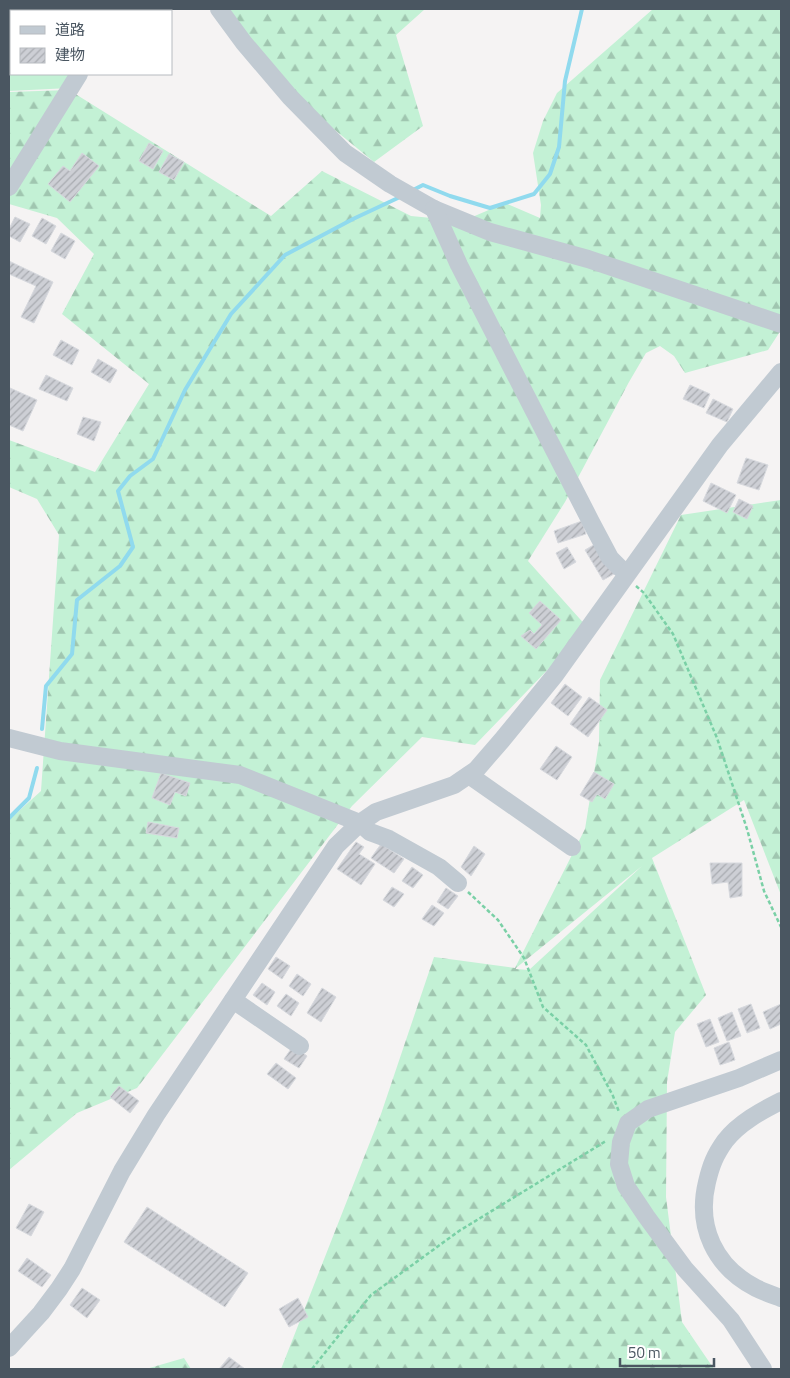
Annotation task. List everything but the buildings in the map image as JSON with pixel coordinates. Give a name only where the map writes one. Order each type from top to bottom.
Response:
[{"type":"street","points":[[219,9],[244,43],[290,97],[345,153],[390,184],[434,209],[490,232],[588,260],[781,324]]},
{"type":"street","points":[[9,186],[78,75]]},
{"type":"street","points":[[434,209],[459,265],[591,522],[610,558],[620,568]]},
{"type":"street","points":[[9,1348],[41,1313],[72,1269],[122,1171],[156,1115],[336,846],[360,823],[376,812],[454,785],[476,770],[555,675],[720,445],[781,372]]},
{"type":"street","points":[[9,738],[60,752],[240,775],[360,823],[370,832],[389,839],[439,867],[458,884]]},
{"type":"street","points":[[469,775],[572,847]]},
{"type":"street","points":[[233,1000],[300,1046]]},
{"type":"street","points":[[763,1369],[731,1320],[685,1269],[646,1216],[626,1186],[619,1164],[621,1142],[628,1123],[648,1109],[739,1078],[781,1060]]},
{"type":"street","points":[[781,1101],[748,1120],[726,1140],[712,1162],[704,1197],[704,1217],[709,1238],[720,1258],[738,1276],[756,1288],[781,1298]]},
{"type":"path","points":[[620,568],[644,593],[673,634],[717,738],[747,829],[764,891],[781,927]]},
{"type":"path","points":[[312,1369],[371,1295],[458,1231],[625,1130],[612,1096],[586,1045],[543,1007],[524,958],[498,920],[458,884]]},
{"type":"green space","points":[[9,9],[112,9],[10,10],[10,75],[79,75],[70,88],[9,91]]},
{"type":"green space","points":[[225,9],[425,9],[396,35],[423,126],[374,162],[281,86]]},
{"type":"green space","points":[[653,9],[781,9],[781,330],[768,350],[685,373],[674,356],[660,346],[646,353],[565,502],[528,561],[588,628],[475,745],[422,737],[352,806],[137,1088],[77,1113],[9,1170],[9,820],[41,791],[59,535],[37,499],[9,487],[9,440],[95,472],[149,384],[62,314],[94,254],[57,218],[9,204],[9,92],[69,90],[271,216],[322,171],[411,216],[463,221],[505,203],[540,218],[541,205],[533,153],[543,121],[557,93]]},
{"type":"green space","points":[[781,500],[781,895],[744,800],[652,858],[706,995],[675,1032],[667,1082],[666,1197],[682,1322],[714,1369],[281,1369],[381,1114],[434,957],[515,968],[585,829],[599,742],[600,680],[681,515]],"holes":[[[642,866],[529,970],[516,968]]]},
{"type":"green space","points":[[184,1358],[191,1369],[146,1369]]},
{"type":"waterway","points":[[413,190],[423,185],[450,196],[490,208],[534,194],[550,174],[559,147],[565,81],[582,9]]},
{"type":"waterway","points":[[42,729],[46,686],[72,654],[77,600],[120,566],[133,547],[118,491],[130,476],[153,459],[185,390],[231,314],[285,255],[353,219],[400,197]]},
{"type":"waterway","points":[[9,818],[29,798],[37,768]]}]
